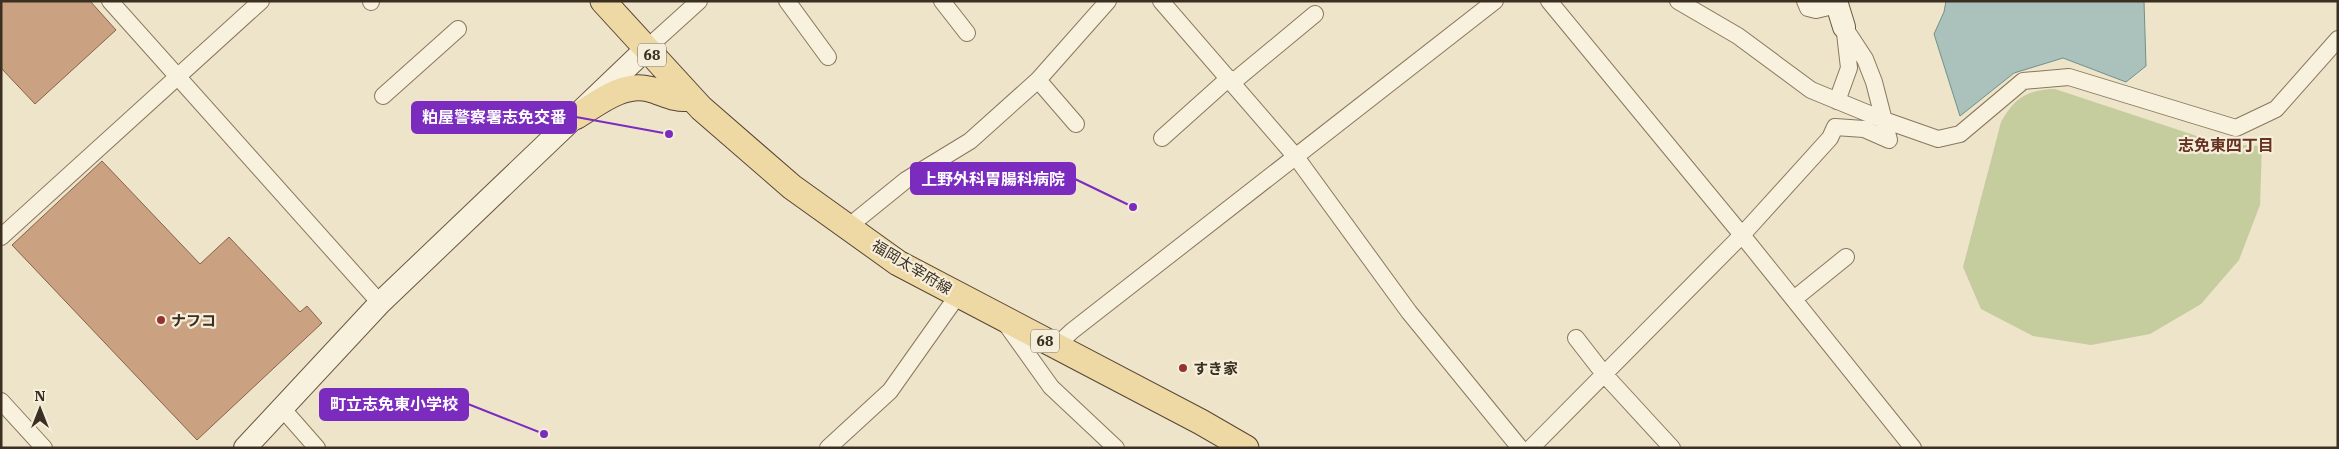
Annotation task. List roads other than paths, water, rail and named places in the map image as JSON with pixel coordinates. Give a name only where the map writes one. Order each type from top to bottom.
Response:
[{"type":"main road","name":"福岡太宰府線","points":[[603,1],[689,98],[769,168],[898,263],[1202,422],[1246,448]]},
{"type":"main road","points":[[575,117],[617,92],[645,88],[681,100],[689,98]]},
{"type":"street","points":[[110,1],[380,303]]},
{"type":"street","points":[[1,237],[179,78],[261,1]]},
{"type":"street","points":[[245,448],[281,407],[380,303],[646,49],[699,1]]},
{"type":"street","points":[[787,1],[828,57]]},
{"type":"street","points":[[942,1],[967,33]]},
{"type":"street","points":[[848,228],[906,180],[970,141],[1038,80],[1108,1]]},
{"type":"street","points":[[1161,1],[1296,157],[1409,312],[1520,448]]},
{"type":"street","points":[[1056,346],[1072,331],[1495,1]]},
{"type":"street","points":[[1549,1],[1742,234],[1913,448]]},
{"type":"street","points":[[1678,1],[1738,36],[1811,90],[1884,120],[1938,138],[1960,134],[2023,81],[2070,77],[2236,128],[2276,109],[2338,39]]},
{"type":"street","points":[[1805,1],[1808,8],[1816,10],[1837,3],[1844,27],[1849,68],[1836,101]]},
{"type":"street","points":[[1162,138],[1231,80],[1316,14]]},
{"type":"street","points":[[1531,448],[1742,234],[1830,138],[1835,127],[1864,130],[1889,140],[1877,91],[1868,66],[1844,27]]},
{"type":"street","points":[[383,96],[458,29]]},
{"type":"street","points":[[1038,80],[1076,124]]},
{"type":"street","points":[[1794,299],[1846,257]]},
{"type":"street","points":[[828,448],[890,391],[958,295]]},
{"type":"street","points":[[1004,320],[1051,387],[1116,448]]},
{"type":"street","points":[[1576,338],[1604,374],[1672,448]]},
{"type":"street","points":[[1,401],[44,448]]},
{"type":"street","points":[[281,407],[317,448]]},
{"type":"water","points":[[1946,1],[2144,1],[2146,66],[2126,82],[2063,58],[2014,73],[1960,116],[1934,34],[1944,12]]},
{"type":"place","name":"粕屋警察署志免交番","points":[[669,134]]},
{"type":"place","name":"上野外科胃腸科病院","points":[[1133,207]]},
{"type":"place","name":"ナフコ","points":[[161,320]]},
{"type":"place","name":"すき家","points":[[1183,368]]},
{"type":"place","name":"町立志免東小学校","points":[[544,434]]},
{"type":"district","name":"志免東四丁目","points":[[2226,145]]}]
